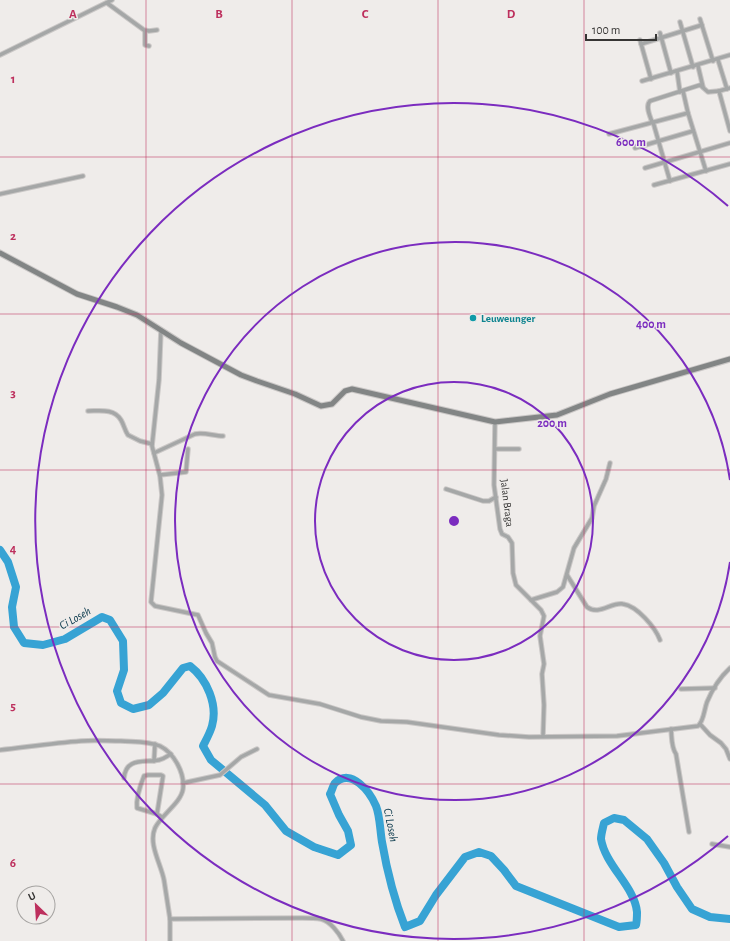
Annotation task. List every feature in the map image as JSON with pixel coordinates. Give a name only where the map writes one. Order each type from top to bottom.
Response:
[{"type":"street","points":[[0,55],[112,0]]},
{"type":"street","points":[[107,3],[145,30],[157,30]]},
{"type":"street","points":[[700,19],[713,61]]},
{"type":"street","points":[[680,22],[692,67]]},
{"type":"street","points":[[651,79],[640,42],[662,38],[702,25]]},
{"type":"street","points":[[145,30],[145,45],[149,46]]},
{"type":"street","points":[[660,32],[671,73]]},
{"type":"street","points":[[642,81],[698,66],[730,55]]},
{"type":"street","points":[[698,66],[703,87],[708,92],[729,88],[718,60]]},
{"type":"street","points":[[677,71],[681,91],[706,171]]},
{"type":"street","points":[[670,181],[652,122],[648,102],[650,100],[696,86],[703,87]]},
{"type":"street","points":[[719,91],[730,131]]},
{"type":"street","points":[[609,134],[688,113]]},
{"type":"street","points":[[635,148],[693,131]]},
{"type":"street","points":[[645,168],[730,142]]},
{"type":"street","points":[[654,185],[730,164]]},
{"type":"street","points":[[0,194],[83,176]]},
{"type":"street","points":[[0,253],[77,294],[137,315],[181,343],[241,375],[295,394],[321,406],[332,404],[345,391],[352,389],[495,422],[557,415],[610,394],[730,359]]},
{"type":"street","points":[[160,330],[159,380],[152,448],[160,474],[162,495],[151,602],[155,606],[198,615],[204,630],[212,643],[214,657],[220,663],[269,695],[320,704],[361,717],[381,721],[415,723],[499,735],[543,736],[617,736],[696,726],[700,724]]},
{"type":"street","points":[[88,411],[115,413],[121,420],[128,435],[152,448],[199,433],[223,436]]},
{"type":"street","name":"Jalan Braga","points":[[495,422],[494,485],[500,530],[502,534],[508,537],[512,543],[514,579],[521,590],[532,600],[544,616],[540,636],[544,664],[542,674],[544,705],[543,736]]},
{"type":"street","points":[[160,474],[186,472],[188,449]]},
{"type":"street","points":[[495,449],[519,449]]},
{"type":"street","points":[[532,600],[563,588],[574,548],[592,518],[594,506],[606,479],[610,463]]},
{"type":"street","points":[[446,489],[483,501],[489,501],[496,497]]},
{"type":"street","points":[[567,575],[588,607],[599,610],[620,604],[625,605],[634,610],[654,627],[660,640]]},
{"type":"street","points":[[700,724],[707,702],[724,673],[730,668]]},
{"type":"street","points":[[681,689],[715,688]]},
{"type":"street","points":[[700,724],[710,736],[721,743],[726,749],[730,759]]},
{"type":"street","points":[[671,729],[673,750],[676,754],[689,832]]},
{"type":"street","points":[[0,750],[83,741],[137,742],[155,744],[171,754],[180,769],[183,791],[176,802],[158,821],[152,835],[164,880],[170,919],[170,941]]},
{"type":"street","points":[[154,761],[155,744]]},
{"type":"street","points":[[183,783],[220,775],[241,756],[257,749]]},
{"type":"street","points":[[124,778],[126,767],[132,763],[163,759],[171,754]]},
{"type":"street","points":[[157,814],[163,776],[144,776],[137,807],[162,817]]},
{"type":"street","points":[[712,844],[730,847]]},
{"type":"street","points":[[170,919],[320,919],[325,920],[334,928],[341,936],[343,941]]},
{"type":"waterway","name":"Ci Loseh","points":[[0,550],[8,562],[16,587],[12,607],[14,627],[24,643],[43,645],[65,639],[102,617],[110,620],[123,641],[124,670],[117,691],[121,703],[133,709],[149,705],[163,693],[183,668],[190,666],[196,671],[210,693],[213,710],[212,726],[203,746],[211,760],[265,805],[286,831],[314,847],[338,855],[351,845],[348,831],[330,794],[334,784],[341,779],[347,778],[359,783],[365,788],[376,806],[389,874],[397,906],[405,927],[420,921],[436,895],[465,857],[479,852],[491,856],[516,886],[619,927],[636,925],[637,912],[635,903],[626,885],[608,858],[601,839],[604,823],[614,818],[624,820],[647,839],[664,863],[677,887],[692,909],[710,917],[730,919]]},
{"type":"place","name":"Leuweunger","points":[[473,318]]}]
